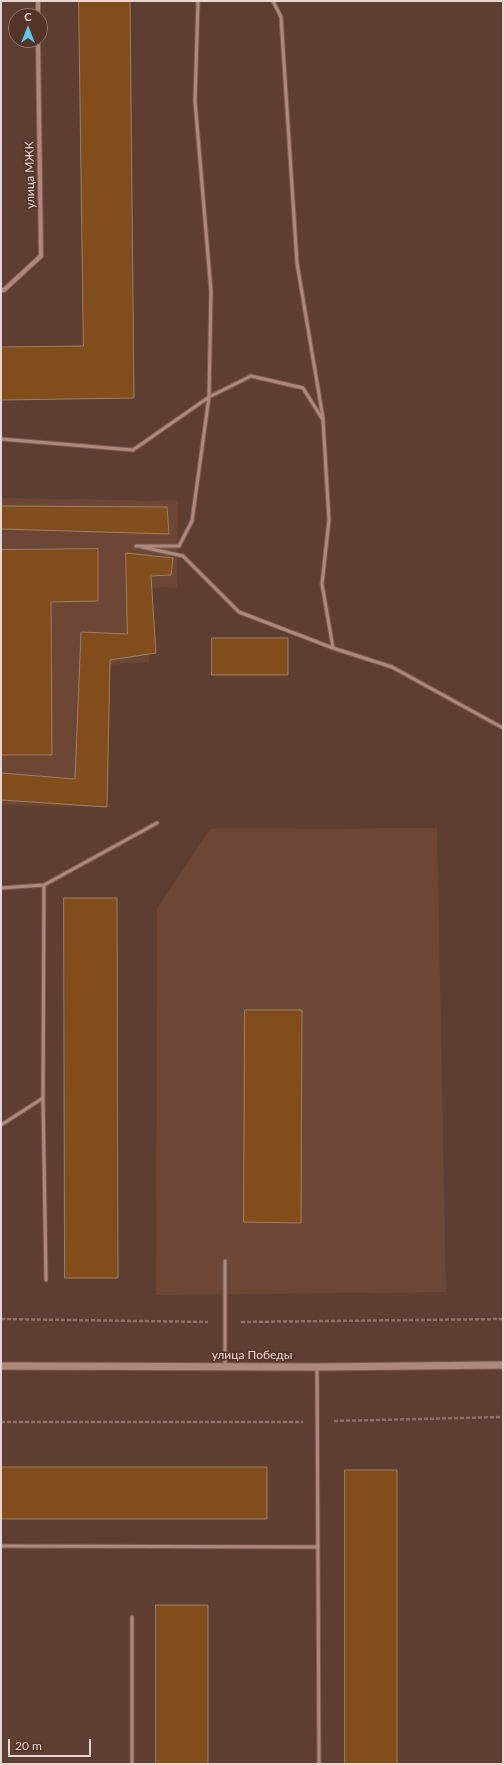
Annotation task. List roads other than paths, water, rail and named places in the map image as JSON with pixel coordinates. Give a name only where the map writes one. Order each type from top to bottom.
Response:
[{"type":"street","name":"улица МЖК","points":[[1,290],[4,290],[41,256],[38,48]]},
{"type":"street","name":"улица Победы","points":[[1,1366],[318,1367],[503,1365]]},
{"type":"lane","points":[[198,1],[196,101],[210,291],[210,397],[192,521],[179,546],[136,546],[183,556],[238,612],[333,648],[392,667],[503,728]]},
{"type":"lane","points":[[273,1],[281,16],[297,263],[323,420],[329,520],[322,584],[333,648]]},
{"type":"lane","points":[[1,439],[133,450],[210,397],[251,376],[304,388],[323,420]]},
{"type":"lane","points":[[1,888],[44,885],[157,823]]},
{"type":"lane","points":[[44,885],[43,1098],[46,1280]]},
{"type":"lane","points":[[1,1125],[43,1098]]},
{"type":"lane","points":[[225,1261],[225,1366]]},
{"type":"lane","points":[[318,1367],[319,1764]]},
{"type":"lane","points":[[1,1546],[318,1547]]},
{"type":"lane","points":[[132,1617],[132,1764]]}]
